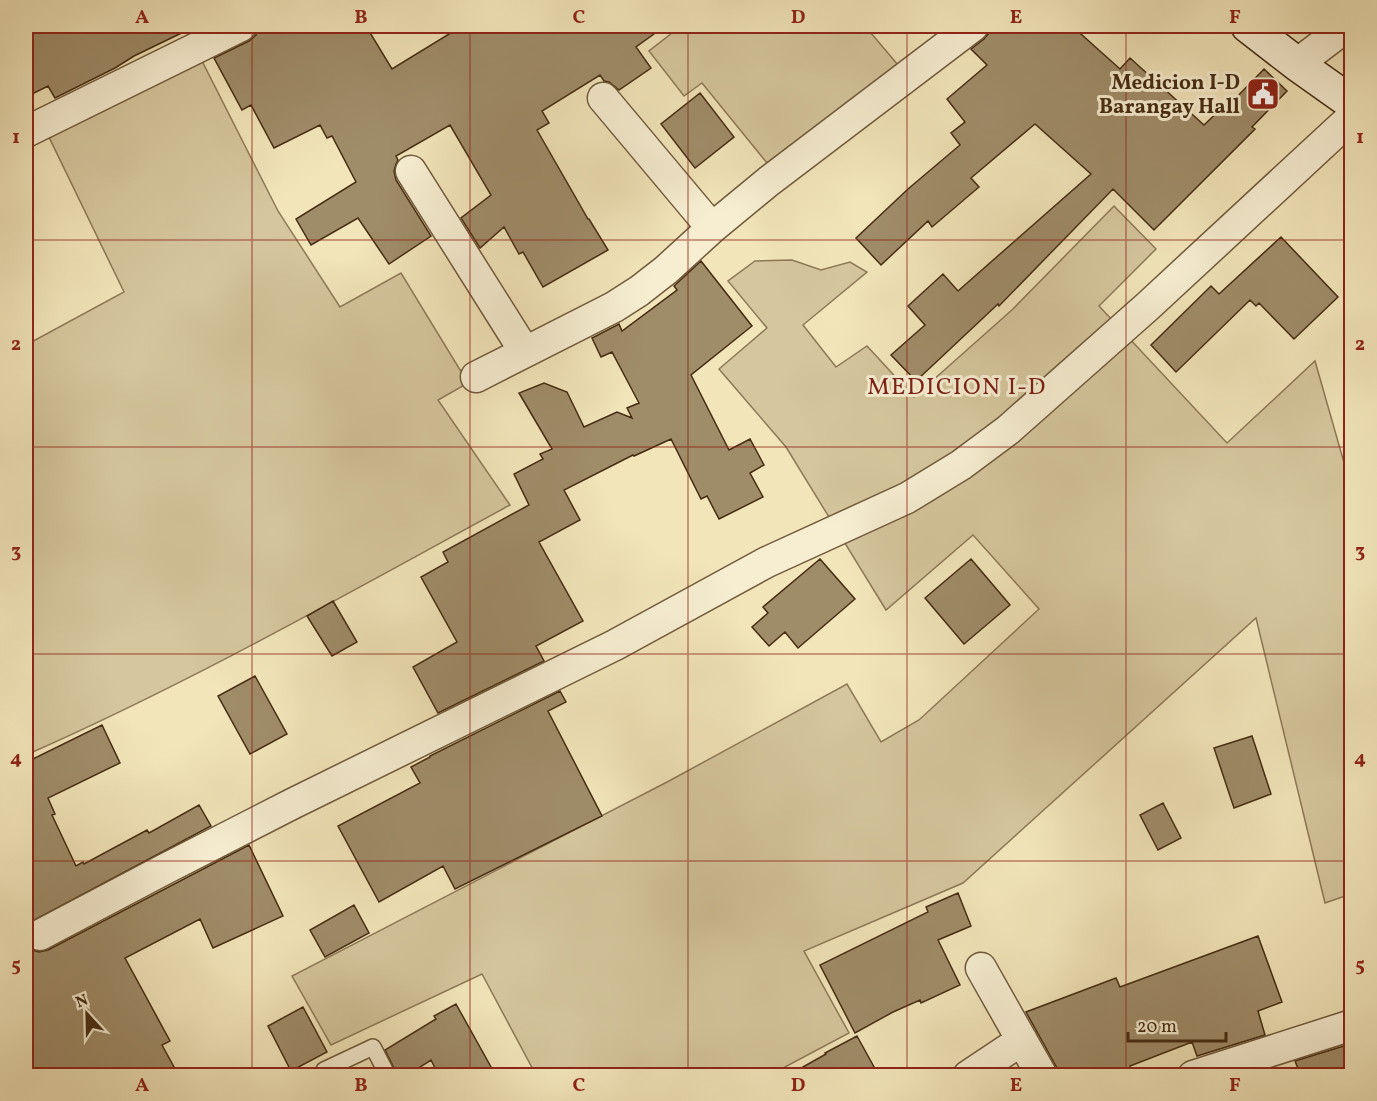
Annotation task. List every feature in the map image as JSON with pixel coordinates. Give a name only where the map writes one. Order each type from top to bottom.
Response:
[{"type":"main road","points":[[1248,26],[1352,103]]},
{"type":"street","points":[[26,132],[241,26]]},
{"type":"street","points":[[476,376],[614,307],[639,291],[769,181],[973,26]]},
{"type":"street","points":[[1297,64],[1347,26]]},
{"type":"street","points":[[603,98],[712,228]]},
{"type":"street","points":[[40,935],[292,804],[615,645],[766,562],[907,498],[961,465],[1008,430],[1140,314],[1352,117]]},
{"type":"street","points":[[411,171],[525,352]]},
{"type":"street","points":[[981,968],[1042,1076]]},
{"type":"street","points":[[1193,1076],[1352,1025]]},
{"type":"street","points":[[968,1076],[1022,1040]]},
{"type":"lane","points":[[324,1070],[373,1047],[388,1076]]},
{"type":"shaded area","points":[[681,26],[865,26],[898,65],[767,163],[702,83],[684,96],[649,51]]},
{"type":"shaded area","points":[[199,55],[278,211],[340,307],[401,273],[468,383],[438,400],[510,505],[210,667],[26,755],[26,345],[124,292],[47,133]]},
{"type":"shaded area","points":[[1114,206],[1156,249],[1099,306],[1227,443],[1315,361],[1351,487],[1351,894],[1325,903],[1256,618],[963,883],[804,951],[849,1033],[770,1075],[536,1075],[482,974],[331,1045],[292,976],[669,781],[847,684],[881,742],[919,720],[1039,609],[973,535],[886,610],[786,447],[719,369],[767,328],[728,281],[755,261],[792,260],[821,270],[850,262],[867,272],[803,325],[836,367],[867,346],[914,397],[1013,309]]},
{"type":"building","points":[[26,26],[196,26],[55,98],[48,86],[26,97]]},
{"type":"building","points":[[258,26],[366,26],[392,69],[462,26],[665,26],[636,47],[651,68],[619,90],[604,81],[600,75],[542,111],[549,123],[537,130],[608,250],[543,287],[523,252],[519,254],[504,227],[480,248],[461,218],[491,195],[450,125],[396,156],[398,160],[394,171],[396,180],[431,236],[389,264],[358,218],[311,245],[296,219],[356,182],[332,136],[327,138],[320,125],[274,148],[251,105],[242,110],[214,58],[249,41],[256,35]]},
{"type":"building","points":[[990,26],[1072,26],[1120,69],[1130,58],[1204,125],[1228,102],[1230,104],[1264,69],[1287,91],[1252,127],[1255,129],[1154,230],[1113,189],[999,306],[998,304],[916,381],[891,355],[925,325],[908,306],[943,274],[958,291],[1091,174],[1035,124],[971,178],[979,187],[932,227],[928,221],[881,265],[856,238],[908,189],[960,145],[951,133],[965,122],[947,99],[987,65],[971,49],[989,33]]},
{"type":"building","points":[[700,93],[734,137],[695,168],[661,124]]},
{"type":"building","points":[[1281,237],[1338,297],[1294,339],[1259,303],[1256,306],[1250,300],[1176,372],[1151,345],[1211,286],[1219,294]]},
{"type":"building","points":[[701,261],[752,326],[691,375],[729,450],[750,439],[764,465],[750,473],[763,497],[719,519],[707,496],[701,499],[671,439],[633,455],[564,490],[580,520],[539,542],[583,621],[536,646],[544,661],[438,713],[413,667],[457,642],[421,577],[448,562],[443,552],[529,505],[514,474],[543,459],[540,454],[552,449],[519,393],[544,383],[567,392],[584,427],[617,412],[632,418],[627,408],[639,403],[612,352],[601,357],[592,338],[619,324],[622,331],[677,290],[674,286]]},
{"type":"building","points":[[820,559],[855,599],[798,648],[785,632],[769,646],[752,627],[768,613],[763,607]]},
{"type":"building","points":[[971,559],[1010,605],[964,644],[925,598]]},
{"type":"building","points":[[333,601],[357,642],[332,656],[307,616]]},
{"type":"building","points":[[255,676],[287,734],[250,754],[218,696]]},
{"type":"building","points":[[560,691],[566,702],[548,711],[602,816],[455,889],[443,866],[379,902],[338,826],[420,783],[411,767]]},
{"type":"building","points":[[102,725],[120,763],[48,798],[55,814],[52,815],[76,866],[83,862],[84,864],[147,830],[149,833],[199,805],[211,826],[29,923],[26,917],[26,748],[31,760]]},
{"type":"building","points":[[1252,736],[1271,794],[1234,808],[1214,748]]},
{"type":"building","points":[[1163,803],[1181,838],[1158,850],[1140,815]]},
{"type":"building","points":[[249,845],[283,916],[213,948],[200,919],[125,958],[170,1041],[162,1045],[179,1076],[26,1076],[26,951],[30,949],[39,952],[48,950]]},
{"type":"building","points":[[958,893],[971,926],[938,940],[960,985],[921,1003],[920,1000],[893,1012],[855,1033],[820,965],[928,912],[926,907]]},
{"type":"building","points":[[354,905],[369,933],[325,957],[310,930]]},
{"type":"building","points":[[1258,936],[1282,1002],[1258,1011],[1265,1035],[1197,1056],[1192,1042],[1130,1066],[1133,1076],[1059,1076],[1057,1068],[1026,1012],[1116,978],[1120,987]]},
{"type":"building","points":[[456,1004],[496,1076],[439,1076],[431,1060],[406,1076],[398,1076],[385,1050],[436,1019],[434,1016]]},
{"type":"building","points":[[303,1007],[327,1052],[291,1071],[268,1026]]},
{"type":"building","points":[[857,1036],[879,1076],[787,1076],[825,1053]]},
{"type":"building","points":[[1347,1045],[1352,1060],[1352,1076],[1301,1076],[1295,1061]]},
{"type":"place","name":"Medicion I-D Barangay Hall","points":[[1263,94]]},
{"type":"district","name":"MEDICION I-D","points":[[957,386]]}]
